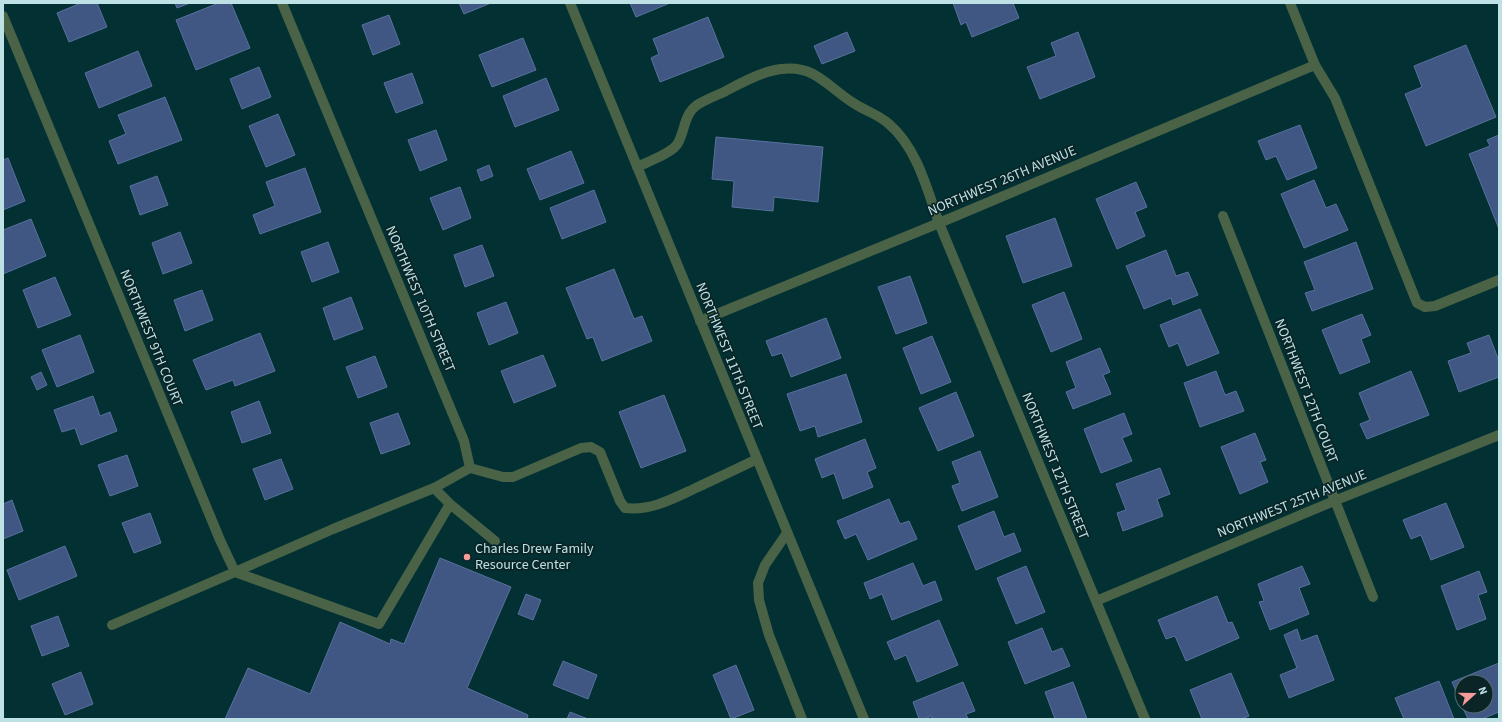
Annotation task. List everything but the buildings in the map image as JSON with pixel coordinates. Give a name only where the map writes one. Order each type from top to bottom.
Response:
[{"type":"street","name":"NORTHWEST 10TH STREET","points":[[282,3],[464,441],[470,468]]},
{"type":"street","name":"NORTHWEST 11TH STREET","points":[[570,3],[864,719]]},
{"type":"street","points":[[1290,3],[1315,65],[1335,98],[1417,303],[1425,307],[1435,306],[1499,280]]},
{"type":"street","name":"NORTHWEST 9TH COURT","points":[[3,16],[220,540],[235,572]]},
{"type":"street","name":"NORTHWEST 26TH AVENUE","points":[[700,321],[939,223],[1315,65]]},
{"type":"street","name":"NORTHWEST 12TH STREET","points":[[637,167],[660,158],[678,144],[684,121],[695,106],[746,80],[770,71],[792,68],[811,73],[854,104],[889,124],[913,156],[939,223],[1145,719]]},
{"type":"street","name":"NORTHWEST 12TH COURT","points":[[1223,216],[1373,597]]},
{"type":"street","name":"NORTHWEST 25TH AVENUE","points":[[1096,601],[1334,501],[1499,435]]},
{"type":"street","points":[[112,625],[333,529],[434,488],[470,468],[502,477],[513,477],[581,448],[591,447],[600,452],[620,501],[625,508],[634,509],[648,508],[670,500],[757,459]]},
{"type":"street","points":[[434,488],[450,504],[495,541]]},
{"type":"street","points":[[235,572],[379,624],[450,504]]},
{"type":"street","points":[[787,533],[765,565],[758,583],[759,600],[769,635],[802,719]]},
{"type":"place","name":"Charles Drew Family Resource Center","points":[[467,557]]}]
